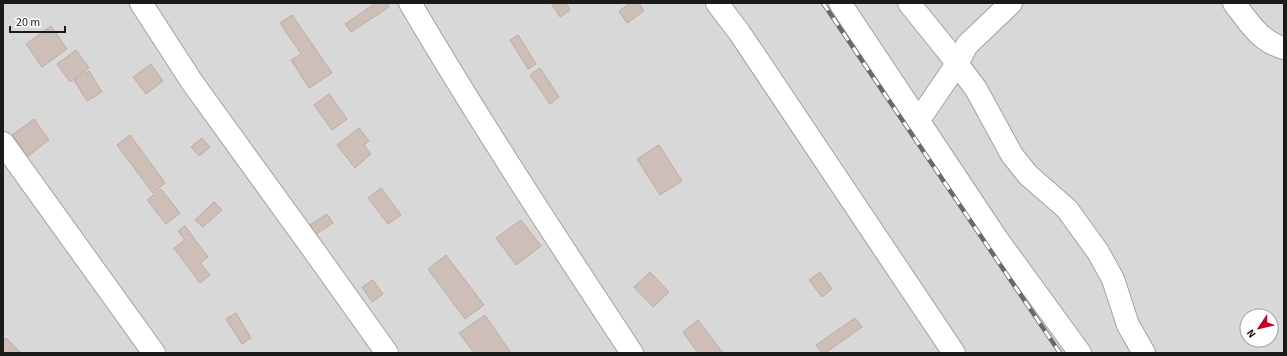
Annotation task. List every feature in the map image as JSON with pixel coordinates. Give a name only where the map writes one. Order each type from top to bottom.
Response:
[{"type":"street","points":[[141,3],[192,82],[387,353]]},
{"type":"street","points":[[410,3],[460,87],[564,251],[632,353]]},
{"type":"street","points":[[717,3],[743,38],[954,353]]},
{"type":"street","points":[[840,3],[996,239],[1080,353]]},
{"type":"street","points":[[909,3],[976,89],[1012,155],[1028,175],[1067,209],[1098,252],[1113,279],[1128,325],[1144,353]]},
{"type":"street","points":[[918,121],[957,64],[967,45],[1011,3]]},
{"type":"street","points":[[1234,3],[1258,35],[1274,46],[1284,48]]},
{"type":"street","points":[[3,143],[154,353]]},
{"type":"shaded area","points":[[3,3],[1284,3],[1284,353],[3,353]]},
{"type":"building","points":[[376,3],[386,3],[389,7],[351,32],[345,24]]},
{"type":"building","points":[[551,3],[566,3],[570,10],[560,17]]},
{"type":"building","points":[[630,3],[639,3],[644,11],[627,23],[619,11]]},
{"type":"building","points":[[292,15],[332,73],[309,88],[291,60],[301,54],[280,23]]},
{"type":"building","points":[[51,26],[67,49],[42,67],[26,44]]},
{"type":"building","points":[[518,35],[536,64],[528,69],[510,40]]},
{"type":"building","points":[[76,50],[89,68],[70,82],[57,64]]},
{"type":"building","points":[[151,64],[163,81],[146,94],[133,77]]},
{"type":"building","points":[[540,68],[559,97],[550,104],[530,75]]},
{"type":"building","points":[[89,71],[102,92],[87,101],[74,80]]},
{"type":"building","points":[[329,94],[347,119],[332,130],[314,105]]},
{"type":"building","points":[[34,119],[49,140],[28,156],[12,135]]},
{"type":"building","points":[[359,128],[369,141],[364,145],[371,154],[355,168],[337,145]]},
{"type":"building","points":[[130,135],[165,183],[153,193],[117,145]]},
{"type":"building","points":[[202,138],[210,147],[199,156],[191,147]]},
{"type":"building","points":[[659,145],[682,181],[660,195],[637,159]]},
{"type":"building","points":[[381,188],[401,215],[388,224],[368,198]]},
{"type":"building","points":[[161,189],[180,213],[166,224],[147,200]]},
{"type":"building","points":[[214,202],[222,210],[203,227],[195,220]]},
{"type":"building","points":[[327,214],[333,223],[316,234],[310,225]]},
{"type":"building","points":[[521,220],[541,246],[516,265],[496,238]]},
{"type":"building","points":[[185,226],[208,257],[200,263],[210,275],[200,283],[174,248],[185,240],[178,231]]},
{"type":"building","points":[[446,255],[484,305],[465,319],[428,269]]},
{"type":"building","points":[[650,272],[669,292],[653,307],[634,287]]},
{"type":"building","points":[[820,272],[832,289],[822,297],[809,280]]},
{"type":"building","points":[[373,280],[383,294],[372,302],[362,287]]},
{"type":"building","points":[[236,313],[251,338],[242,344],[226,319]]},
{"type":"building","points":[[485,315],[511,353],[474,353],[459,333]]},
{"type":"building","points":[[855,318],[862,327],[825,353],[822,353],[816,345]]},
{"type":"building","points":[[698,320],[723,353],[698,353],[683,332]]},
{"type":"building","points":[[6,338],[21,353],[3,353],[3,341]]},
{"type":"railway","points":[[823,3],[1060,353]]}]
